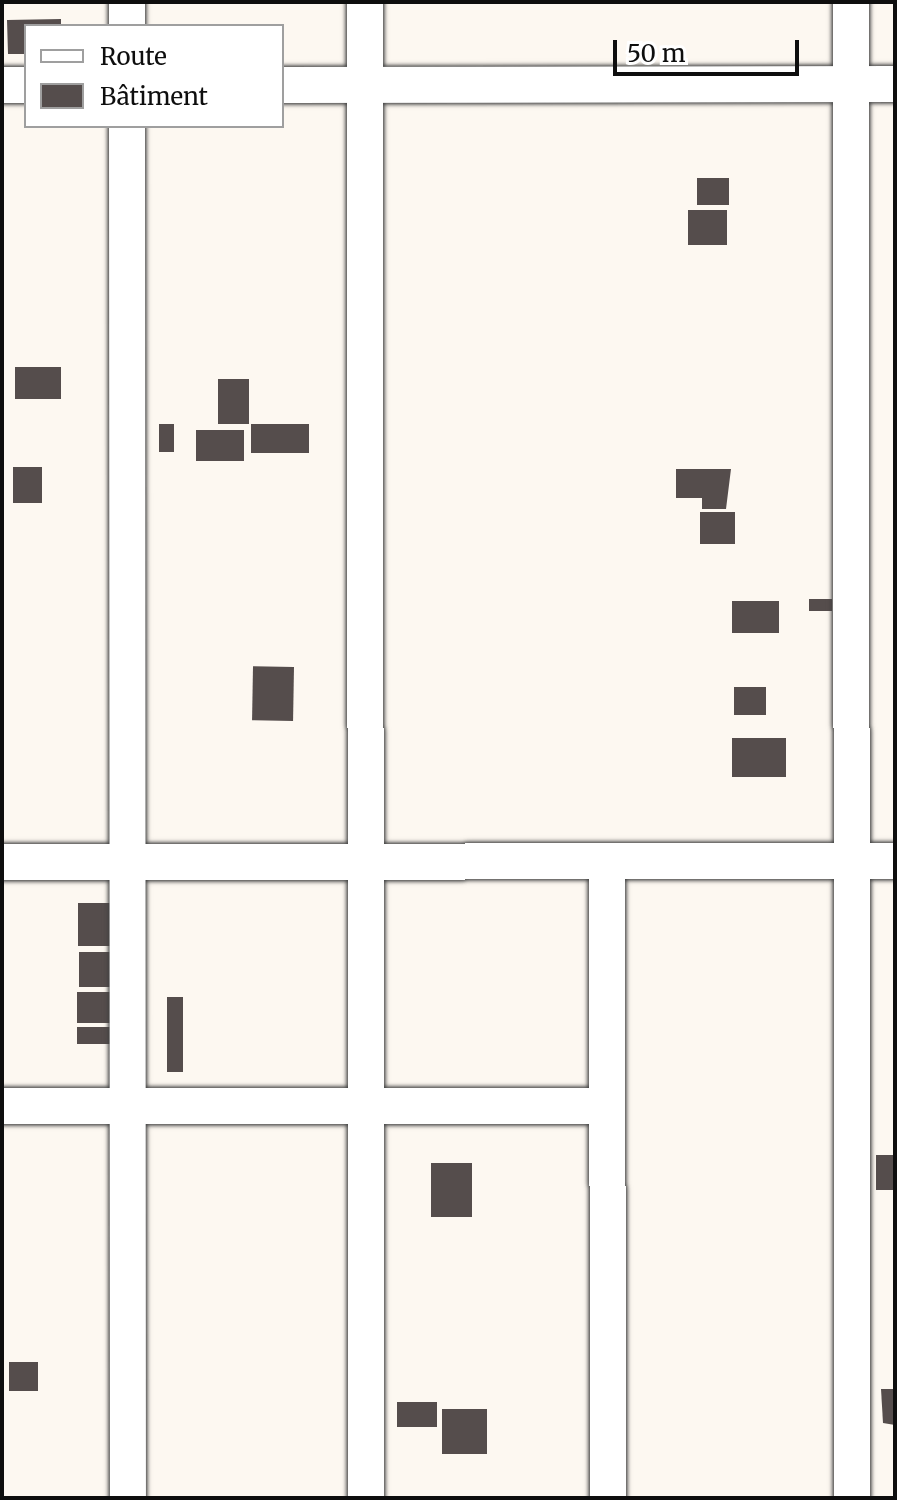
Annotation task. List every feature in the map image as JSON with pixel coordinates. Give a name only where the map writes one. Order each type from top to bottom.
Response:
[{"type":"street","points":[[127,2],[127,24]]},
{"type":"street","points":[[365,2],[366,1498]]},
{"type":"street","points":[[851,2],[852,1498]]},
{"type":"street","points":[[284,85],[895,84]]},
{"type":"street","points":[[2,85],[24,85]]},
{"type":"street","points":[[127,128],[128,1498]]},
{"type":"street","points":[[2,862],[895,861]]},
{"type":"street","points":[[607,862],[608,1498]]},
{"type":"street","points":[[2,1106],[607,1106]]},
{"type":"building","points":[[61,19],[61,24],[24,24],[24,54],[8,54],[7,20]]},
{"type":"building","points":[[697,178],[729,178],[729,205],[697,205]]},
{"type":"building","points":[[688,210],[727,210],[727,245],[688,245]]},
{"type":"building","points":[[15,367],[61,367],[61,399],[15,399]]},
{"type":"building","points":[[218,379],[249,379],[249,424],[218,424]]},
{"type":"building","points":[[159,424],[174,424],[174,452],[159,452]]},
{"type":"building","points":[[251,424],[309,424],[309,453],[251,453]]},
{"type":"building","points":[[196,430],[244,430],[244,461],[196,461]]},
{"type":"building","points":[[13,467],[42,467],[42,503],[13,503]]},
{"type":"building","points":[[676,469],[731,469],[726,509],[702,509],[702,498],[676,498]]},
{"type":"building","points":[[700,512],[735,512],[735,544],[700,544]]},
{"type":"building","points":[[809,599],[832,599],[832,611],[809,611]]},
{"type":"building","points":[[732,601],[779,601],[779,633],[732,633]]},
{"type":"building","points":[[253,666],[294,667],[293,721],[252,720]]},
{"type":"building","points":[[734,687],[766,687],[766,715],[734,715]]},
{"type":"building","points":[[732,738],[786,738],[786,777],[732,777]]},
{"type":"building","points":[[78,903],[112,903],[112,946],[78,946]]},
{"type":"building","points":[[79,952],[114,952],[114,987],[79,987]]},
{"type":"building","points":[[77,992],[120,992],[120,1023],[77,1023]]},
{"type":"building","points":[[167,997],[183,997],[183,1072],[167,1072]]},
{"type":"building","points":[[77,1027],[120,1027],[120,1044],[77,1044]]},
{"type":"building","points":[[876,1155],[895,1155],[895,1190],[876,1190]]},
{"type":"building","points":[[431,1163],[472,1163],[472,1217],[431,1217]]},
{"type":"building","points":[[9,1362],[38,1362],[38,1391],[9,1391]]},
{"type":"building","points":[[881,1389],[895,1389],[895,1425],[883,1423]]},
{"type":"building","points":[[397,1402],[437,1402],[437,1427],[397,1427]]},
{"type":"building","points":[[442,1409],[487,1409],[487,1454],[442,1454]]}]
